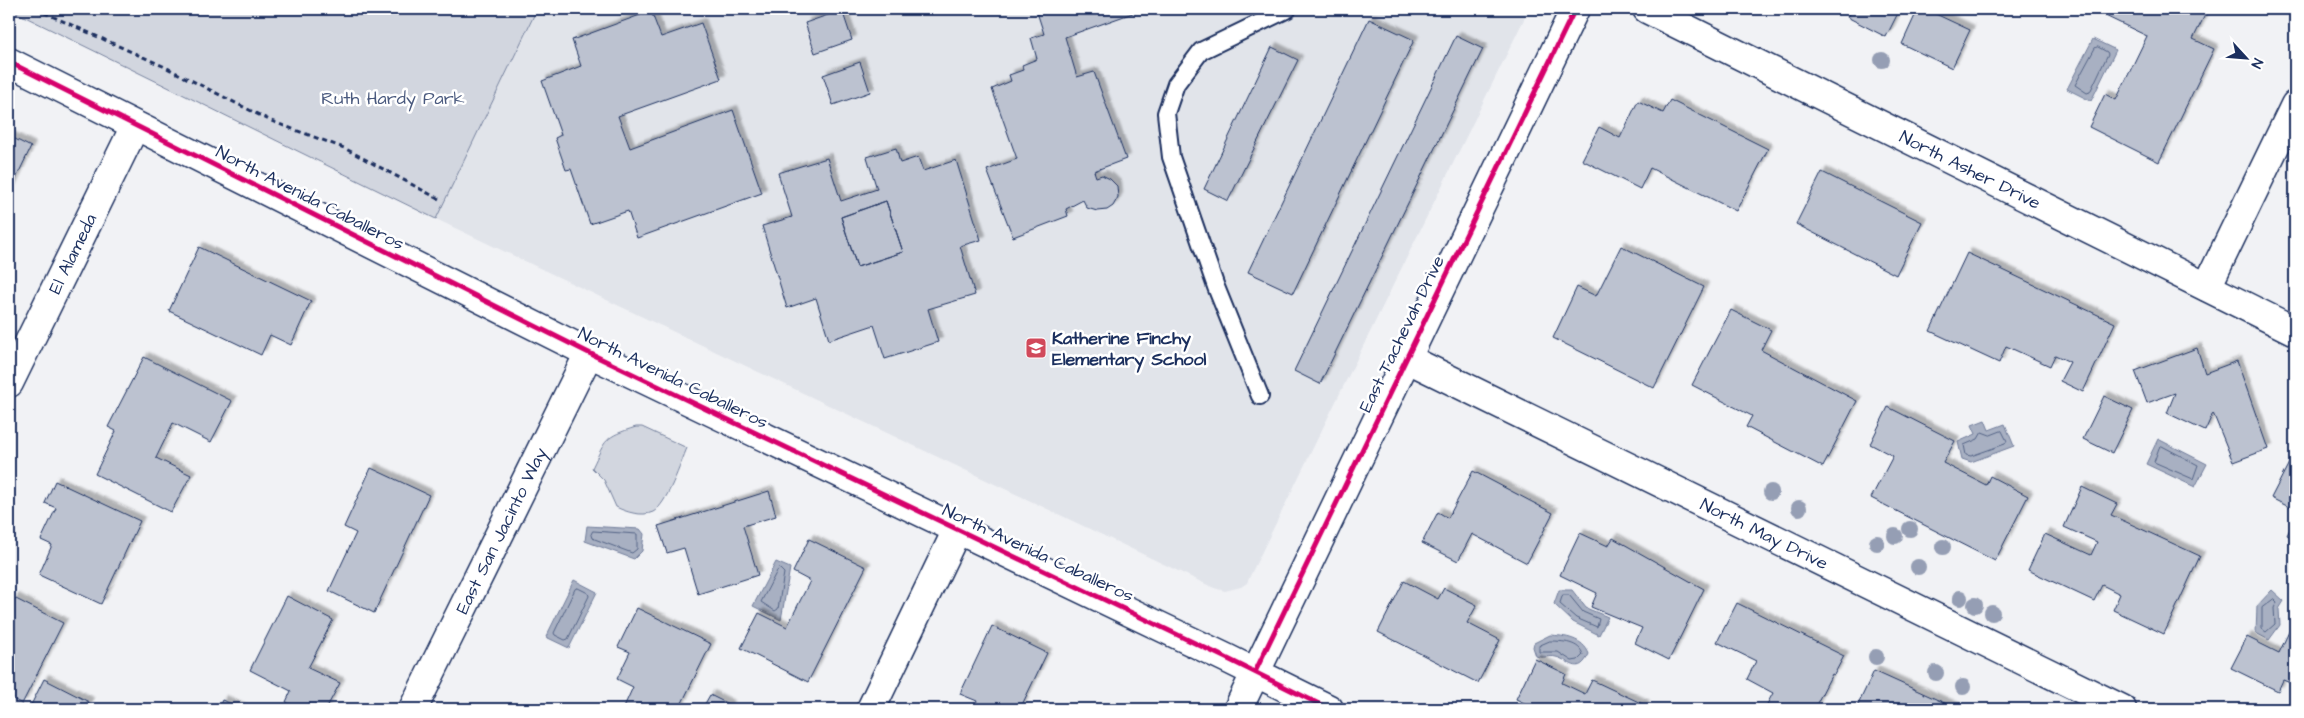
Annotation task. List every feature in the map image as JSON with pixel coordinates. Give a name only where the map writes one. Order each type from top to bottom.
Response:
[{"type":"street","name":"East Tachevah Drive","points":[[1238,709],[1575,9]]},
{"type":"street","name":"North Asher Drive","points":[[1647,9],[2295,331]]},
{"type":"street","name":"North Avenida Caballeros","points":[[9,62],[589,353],[1329,709]]},
{"type":"street","points":[[2207,287],[2295,105]]},
{"type":"street","name":"El Alameda","points":[[9,383],[135,126]]},
{"type":"street","name":"East San Jacinto Way","points":[[413,709],[589,353]]},
{"type":"street","name":"North May Drive","points":[[1406,358],[2122,709]]},
{"type":"street","points":[[871,709],[957,530]]},
{"type":"lane","points":[[1260,396],[1216,287],[1170,157],[1166,114],[1176,84],[1201,51],[1288,9]]},
{"type":"path","points":[[36,9],[163,66],[271,121],[344,148],[439,198]]},
{"type":"shaded area","name":"Katherine Finchy Elementary School","points":[[537,9],[1529,9],[1247,583],[1241,587],[1225,591],[1214,588],[436,219]]},
{"type":"green space","name":"Ruth Hardy Park","points":[[9,9],[537,9],[436,219]]},
{"type":"green space","points":[[636,427],[642,427],[687,448],[673,483],[663,501],[653,512],[644,514],[629,512],[616,507],[604,480],[592,468],[607,440]]},
{"type":"water","points":[[2093,39],[2116,50],[2091,101],[2067,89]]},
{"type":"water","points":[[1985,420],[1989,430],[2005,424],[2014,446],[1971,462],[1962,459],[1958,442],[1976,434],[1972,425]]},
{"type":"water","points":[[2158,439],[2207,464],[2195,487],[2146,464]]},
{"type":"water","points":[[587,526],[640,529],[644,534],[642,551],[634,559],[585,541]]},
{"type":"water","points":[[776,562],[790,568],[781,620],[753,606]]},
{"type":"water","points":[[574,580],[597,592],[569,648],[546,637]]},
{"type":"water","points":[[1559,590],[1572,590],[1586,608],[1608,617],[1599,635],[1573,622],[1554,604]]},
{"type":"water","points":[[2272,590],[2284,601],[2279,609],[2280,625],[2269,640],[2256,633],[2257,606]]},
{"type":"water","points":[[1550,635],[1567,637],[1578,641],[1589,654],[1585,661],[1577,666],[1556,657],[1536,656],[1533,647],[1534,643]]},
{"type":"building","points":[[1036,9],[1144,9],[1065,37],[1077,77],[1094,72],[1126,159],[1094,171],[1096,177],[1102,175],[1110,179],[1117,186],[1118,197],[1113,206],[1107,210],[1097,211],[1087,208],[1083,200],[1066,209],[1068,216],[1013,237],[987,170],[1017,159],[992,89],[1011,81],[1009,75],[1023,70],[1022,65],[1037,59],[1031,38],[1044,34]]},
{"type":"building","points":[[1852,9],[1900,9],[1886,37],[1847,17]]},
{"type":"building","points":[[1918,9],[1925,9],[1970,30],[1952,68],[1902,44]]},
{"type":"building","points":[[2096,9],[2208,9],[2193,39],[2214,49],[2159,162],[2089,127],[2105,94],[2116,100],[2147,36],[2095,11]]},
{"type":"building","points":[[842,10],[852,40],[815,53],[805,23]]},
{"type":"building","points":[[651,11],[661,37],[701,23],[721,79],[618,116],[630,148],[733,110],[762,193],[637,238],[628,211],[590,224],[571,169],[566,170],[555,138],[561,135],[542,81],[581,66],[572,40]]},
{"type":"building","points":[[1369,19],[1414,40],[1293,293],[1248,272]]},
{"type":"building","points":[[1456,36],[1483,49],[1320,384],[1294,371]]},
{"type":"building","points":[[1272,47],[1298,60],[1228,201],[1204,189]]},
{"type":"building","points":[[860,62],[870,92],[833,105],[823,75]]},
{"type":"building","points":[[1670,100],[1768,149],[1736,211],[1650,168],[1640,189],[1582,160],[1599,127],[1620,138],[1638,101],[1663,113]]},
{"type":"building","points":[[9,136],[31,147],[9,193]]},
{"type":"building","points":[[896,148],[900,163],[918,157],[923,171],[956,160],[981,240],[960,246],[975,295],[928,309],[938,342],[885,359],[874,325],[829,340],[816,298],[787,308],[762,226],[792,217],[778,173],[827,158],[841,201],[877,189],[867,157]],"holes":[[[886,201],[903,252],[857,267],[841,217]]]},
{"type":"building","points":[[1822,172],[1922,222],[1896,275],[1796,224]]},
{"type":"building","points":[[886,201],[903,252],[857,267],[841,217]]},
{"type":"building","points":[[1621,246],[1704,287],[1654,388],[1553,338],[1577,287],[1596,296]]},
{"type":"building","points":[[199,247],[311,301],[291,345],[270,335],[261,355],[169,311]]},
{"type":"building","points":[[1967,253],[2115,323],[2083,392],[2060,381],[2070,362],[2055,355],[2050,366],[2006,346],[1999,363],[1930,331]]},
{"type":"building","points":[[1731,310],[1771,330],[1761,350],[1857,401],[1823,467],[1746,427],[1752,416],[1692,385]]},
{"type":"building","points":[[2197,348],[2205,373],[2237,361],[2268,449],[2233,462],[2213,413],[2205,431],[2167,413],[2175,393],[2147,403],[2135,371]]},
{"type":"building","points":[[144,357],[232,401],[211,442],[173,423],[156,458],[191,475],[171,512],[95,474],[116,431],[108,427]]},
{"type":"building","points":[[2104,396],[2133,410],[2112,453],[2083,439]]},
{"type":"building","points":[[1888,407],[1955,441],[1943,463],[1986,485],[1990,476],[2028,496],[1995,561],[1871,498],[1893,456],[1870,444]]},
{"type":"building","points":[[2289,463],[2295,466],[2295,510],[2271,498]]},
{"type":"building","points":[[371,468],[429,495],[374,613],[329,591],[356,533],[344,527]]},
{"type":"building","points":[[1473,471],[1553,513],[1527,563],[1472,534],[1458,561],[1422,543],[1438,512],[1448,518]]},
{"type":"building","points":[[55,481],[140,521],[101,604],[39,575],[52,545],[41,540],[56,508],[45,503]]},
{"type":"building","points":[[2082,487],[2117,504],[2111,515],[2200,556],[2164,634],[2113,610],[2120,594],[2102,585],[2094,601],[2028,570],[2045,534],[2091,555],[2097,542],[2064,527]]},
{"type":"building","points":[[769,491],[776,516],[743,526],[758,575],[698,594],[684,548],[667,553],[658,526]]},
{"type":"building","points":[[2295,519],[2295,539],[2287,535]]},
{"type":"building","points":[[1580,533],[1608,546],[1613,538],[1704,589],[1669,660],[1635,643],[1642,628],[1591,607],[1597,593],[1560,575]]},
{"type":"building","points":[[809,539],[866,567],[808,682],[741,648],[759,613],[787,627],[810,581],[793,572]]},
{"type":"building","points":[[1404,581],[1438,599],[1444,588],[1477,605],[1467,623],[1500,640],[1478,683],[1378,632]]},
{"type":"building","points":[[287,596],[333,620],[308,668],[340,683],[326,709],[301,709],[286,702],[291,691],[250,670]]},
{"type":"building","points":[[14,598],[63,623],[22,704],[9,697],[11,678],[9,677],[9,610]]},
{"type":"building","points":[[1737,603],[1844,656],[1834,675],[1832,674],[1814,709],[1765,708],[1773,693],[1747,679],[1756,661],[1717,642]]},
{"type":"building","points":[[637,608],[711,644],[679,709],[623,709],[633,687],[617,679],[630,652],[618,647]]},
{"type":"building","points":[[2295,619],[2295,685],[2283,680],[2278,691],[2231,668],[2247,637],[2279,653]]},
{"type":"building","points":[[992,626],[1047,653],[1020,709],[973,709],[977,701],[960,694]]},
{"type":"building","points":[[1535,659],[1566,674],[1562,683],[1585,694],[1592,680],[1645,705],[1643,709],[1536,709],[1516,699]]},
{"type":"building","points":[[1874,671],[1958,709],[1856,709]]},
{"type":"building","points":[[44,679],[89,702],[86,709],[38,709],[31,705]]},
{"type":"building","points":[[710,695],[730,705],[728,709],[702,709]]},
{"type":"building","points":[[222,700],[243,709],[218,709]]},
{"type":"cycle path","points":[[1255,672],[1575,9]]},
{"type":"cycle path","points":[[9,62],[589,353],[1329,709]]},
{"type":"place","name":"Katherine Finchy Elementary School","points":[[1036,348]]}]
